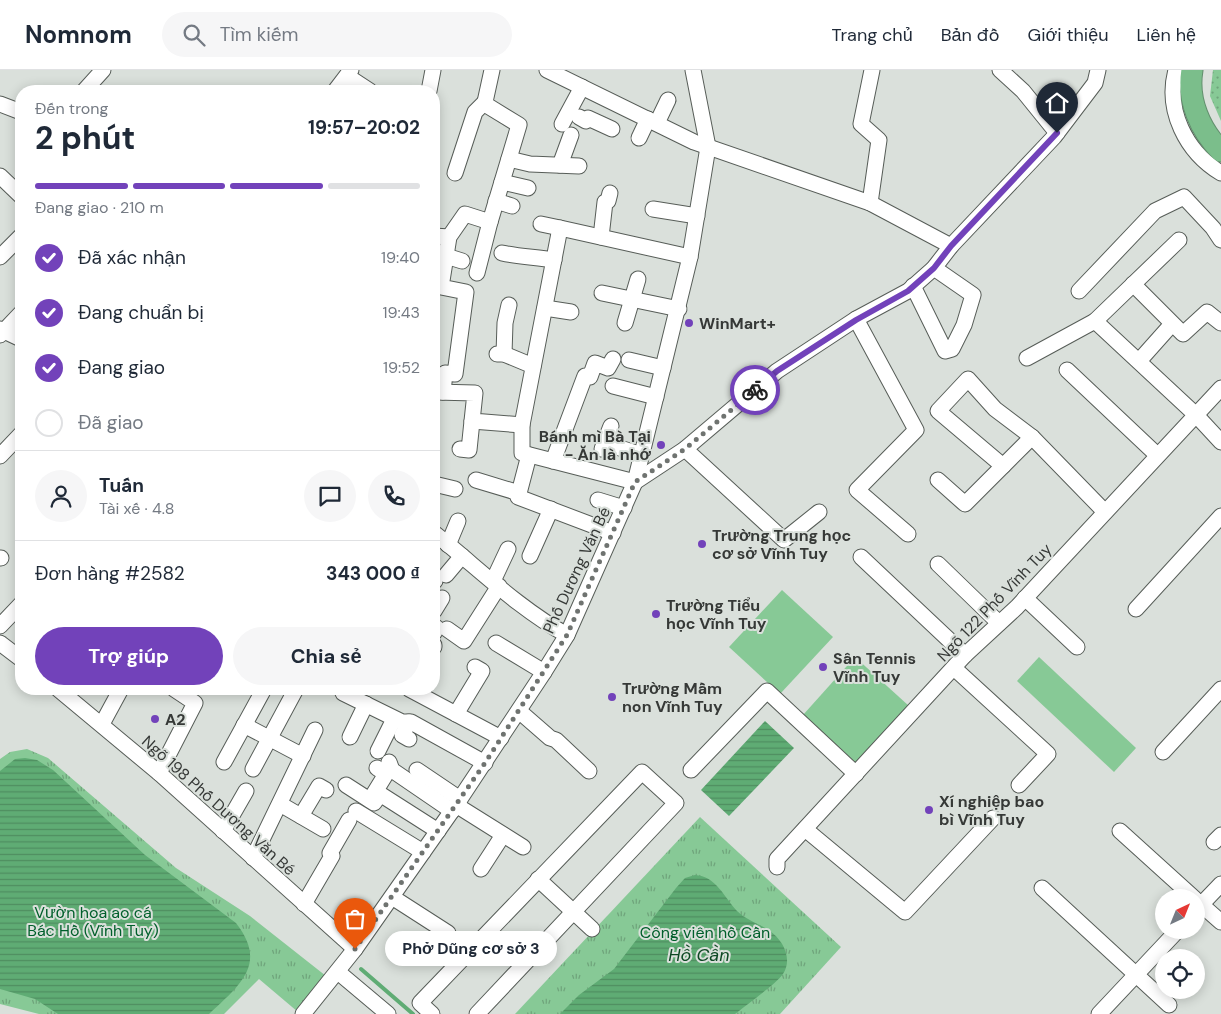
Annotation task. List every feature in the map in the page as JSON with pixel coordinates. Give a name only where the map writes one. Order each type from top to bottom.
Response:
[{"type":"highway","points":[[1192,70],[1191,96],[1200,122],[1210,139],[1221,151]]},
{"type":"street","points":[[430,85],[433,70]]},
{"type":"street","points":[[455,173],[475,112],[485,102],[492,70]]},
{"type":"street","points":[[547,70],[582,87],[605,93],[652,121],[708,147],[870,203],[951,246]]},
{"type":"street","name":"Phố Dương Văn Bé","points":[[303,1014],[338,972],[392,897],[485,763],[544,672],[567,635],[635,482],[679,309],[690,257],[708,147],[693,70]]},
{"type":"street","points":[[870,203],[879,140],[860,124],[872,70]]},
{"type":"street","points":[[1000,70],[1023,91],[1057,133]]},
{"type":"street","points":[[560,228],[522,425],[522,454],[635,482],[685,449],[777,371],[856,320],[908,291],[934,268],[951,246],[1057,133],[1095,83],[1098,70]]},
{"type":"street","points":[[1176,70],[1174,103],[1182,132],[1200,158],[1221,173]]},
{"type":"street","points":[[88,85],[98,72]]},
{"type":"street","points":[[344,80],[356,85]]},
{"type":"street","points":[[560,165],[566,130],[576,114],[582,87]]},
{"type":"street","points":[[639,138],[668,100]]},
{"type":"street","points":[[477,273],[519,125],[488,106],[485,102]]},
{"type":"street","points":[[0,104],[15,110]]},
{"type":"street","points":[[576,114],[586,121],[588,118],[612,129]]},
{"type":"street","points":[[509,159],[530,164],[578,166]]},
{"type":"street","points":[[0,176],[15,190]]},
{"type":"street","points":[[502,182],[528,188]]},
{"type":"street","points":[[601,237],[605,202],[608,201],[610,193]]},
{"type":"street","points":[[1079,291],[1155,211],[1184,197],[1221,240]]},
{"type":"street","points":[[496,201],[512,206]]},
{"type":"street","points":[[653,209],[657,208],[697,216]]},
{"type":"street","points":[[440,384],[445,373],[455,374],[466,292],[441,287],[446,256],[441,237],[465,214],[490,222]]},
{"type":"street","points":[[541,224],[690,257]]},
{"type":"street","points":[[1027,358],[1095,321],[1178,240]]},
{"type":"street","points":[[0,257],[15,242]]},
{"type":"street","points":[[502,253],[523,258],[528,256],[554,260]]},
{"type":"street","points":[[446,256],[462,261]]},
{"type":"street","points":[[913,286],[945,351],[952,349],[964,325],[973,295],[934,268]]},
{"type":"street","points":[[625,323],[638,279]]},
{"type":"street","points":[[1133,284],[1183,334],[1208,312],[1221,323]]},
{"type":"street","points":[[602,293],[679,309]]},
{"type":"street","points":[[509,305],[501,354],[533,366]]},
{"type":"street","points":[[545,308],[571,312]]},
{"type":"street","points":[[15,319],[1,332],[15,337]]},
{"type":"street","points":[[856,320],[916,430],[857,490],[908,534]]},
{"type":"street","points":[[1095,321],[1196,415],[1221,442]]},
{"type":"street","points":[[1139,361],[1172,324]]},
{"type":"street","points":[[553,461],[586,376],[590,377],[595,363],[608,368],[613,359]]},
{"type":"street","points":[[629,360],[664,368]]},
{"type":"street","points":[[1067,370],[1156,454]]},
{"type":"street","points":[[1003,466],[938,411],[968,379],[995,408],[1032,436],[1105,512]]},
{"type":"street","points":[[613,386],[656,397]]},
{"type":"street","name":"Ngõ 122 Phố Vĩnh Tuy","points":[[777,866],[777,859],[965,655],[1025,598],[1156,454],[1220,389]]},
{"type":"street","points":[[440,393],[474,392],[469,450],[460,449]]},
{"type":"street","points":[[472,421],[522,425]]},
{"type":"street","points":[[611,426],[603,446],[642,454]]},
{"type":"street","points":[[938,480],[965,504],[1032,436]]},
{"type":"street","points":[[0,456],[15,440]]},
{"type":"street","points":[[685,449],[784,540],[819,512]]},
{"type":"street","points":[[529,455],[518,496],[612,533]]},
{"type":"street","points":[[476,480],[519,492]]},
{"type":"street","points":[[440,486],[455,490]]},
{"type":"street","points":[[598,500],[624,508]]},
{"type":"street","points":[[530,556],[552,510]]},
{"type":"street","points":[[1136,609],[1221,516]]},
{"type":"street","points":[[440,538],[458,521]]},
{"type":"street","points":[[440,541],[462,556],[549,624],[567,635]]},
{"type":"street","points":[[440,631],[464,641],[496,584],[508,549]]},
{"type":"street","points":[[440,577],[462,556]]},
{"type":"street","points":[[861,557],[965,655]]},
{"type":"street","points":[[938,564],[999,623]]},
{"type":"street","points":[[1025,598],[1077,647]]},
{"type":"street","points":[[0,626],[15,610]]},
{"type":"street","points":[[0,643],[15,654]]},
{"type":"street","points":[[496,643],[544,672]]},
{"type":"street","points":[[456,714],[482,671],[476,667]]},
{"type":"street","points":[[954,668],[1048,754],[1019,785]]},
{"type":"street","points":[[1163,752],[1221,689]]},
{"type":"street","points":[[691,770],[767,691],[856,774]]},
{"type":"street","name":"Ngõ 198 Phố Dương Văn Bé","points":[[66,695],[159,773],[355,949]]},
{"type":"street","points":[[102,724],[118,695]]},
{"type":"street","points":[[159,773],[195,704],[182,695]]},
{"type":"street","points":[[224,762],[261,695]]},
{"type":"street","points":[[253,769],[293,695]]},
{"type":"street","points":[[349,695],[394,719],[409,722],[485,763]]},
{"type":"street","points":[[422,695],[501,738]]},
{"type":"street","points":[[350,737],[366,704]]},
{"type":"street","points":[[519,711],[550,738],[556,740],[589,771]]},
{"type":"street","points":[[304,904],[337,859],[330,853],[353,815],[368,799],[386,774],[381,760],[394,719]]},
{"type":"street","points":[[409,722],[402,735],[409,739]]},
{"type":"street","points":[[244,725],[303,756]]},
{"type":"street","points":[[253,858],[315,730]]},
{"type":"street","points":[[381,760],[392,770],[456,805],[523,847]]},
{"type":"street","points":[[417,770],[456,805]]},
{"type":"street","points":[[426,1012],[420,1003],[642,772],[676,803],[477,1014]]},
{"type":"street","points":[[346,785],[374,803],[380,794],[438,831]]},
{"type":"street","points":[[301,816],[319,786],[326,790]]},
{"type":"street","points":[[223,831],[246,791]]},
{"type":"street","points":[[280,804],[323,830]]},
{"type":"street","points":[[353,815],[423,852]]},
{"type":"street","points":[[805,829],[905,912],[993,818]]},
{"type":"street","points":[[1120,831],[1182,889]]},
{"type":"street","points":[[481,869],[503,835]]},
{"type":"street","points":[[538,879],[592,929]]},
{"type":"street","points":[[1205,897],[1221,884]]},
{"type":"street","points":[[1042,888],[1168,1005]]},
{"type":"street","points":[[392,897],[448,934]]},
{"type":"street","points":[[1205,909],[1221,922]]},
{"type":"street","points":[[1100,1014],[1169,939]]},
{"type":"street","points":[[338,972],[382,1012]]},
{"type":"green space","points":[[1213,70],[1221,70],[1221,121],[1210,96]]},
{"type":"green space","points":[[782,590],[833,637],[780,694],[729,647]]},
{"type":"green space","points":[[855,657],[909,706],[857,764],[803,715]]},
{"type":"green space","points":[[1039,657],[1136,748],[1114,772],[1017,681]]},
{"type":"green space","name":"Vườn hoa ao cá Bác Hồ (Vĩnh Tuy)","points":[[27,749],[48,758],[176,868],[250,916],[326,976],[298,1012],[259,979],[224,1014],[39,1014],[0,1004],[0,759],[10,752]]},
{"type":"green space","name":"Công viên hồ Cần","points":[[700,817],[841,947],[780,1014],[515,1014]]},
{"type":"water","points":[[765,721],[794,748],[729,816],[701,790]]},
{"type":"water","name":"Vườn hoa ao cá Bác Hồ (Vĩnh Tuy)","points":[[15,759],[37,760],[53,770],[145,855],[236,923],[245,937],[250,950],[250,962],[240,983],[209,1014],[58,1014],[35,999],[0,989],[0,771]]},
{"type":"water","name":"Hồ Cần","points":[[695,875],[709,879],[719,888],[737,911],[770,931],[779,939],[787,956],[786,968],[783,974],[735,1014],[560,1014],[579,995],[614,969],[676,888],[685,878]]},
{"type":"waterway","points":[[361,969],[413,1014]]},
{"type":"way so far","points":[[355,949],[485,763],[567,635],[635,482],[685,449],[755,390]]},
{"type":"place","name":"WinMart+","points":[[689,323]]},
{"type":"place","name":"Bánh mì Bà Tại - Ăn là nhớ","points":[[661,445]]},
{"type":"place","name":"Trường Trung học cơ sở Vĩnh Tuy","points":[[702,544]]},
{"type":"place","name":"Trường Tiểu học Vĩnh Tuy","points":[[656,614]]},
{"type":"place","name":"Sân Tennis Vĩnh Tuy","points":[[823,667]]},
{"type":"place","name":"Trường Mầm non Vĩnh Tuy","points":[[612,697]]},
{"type":"place","name":"A2","points":[[155,719]]},
{"type":"place","name":"Xí nghiệp bao bì Vĩnh Tuy","points":[[929,810]]},
{"type":"place","name":"Phở Dũng cơ sở 3","points":[[355,949]]},
{"type":"route","points":[[755,390],[777,371],[856,320],[908,291],[934,268],[951,246],[1057,133]]}]
